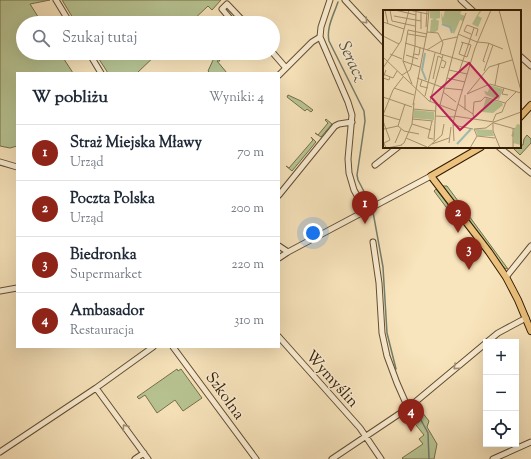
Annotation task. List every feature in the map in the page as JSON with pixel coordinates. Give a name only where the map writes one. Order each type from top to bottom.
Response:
[{"type":"main road","points":[[521,116],[531,105]]},
{"type":"main road","points":[[479,148],[431,176],[489,252],[506,277],[531,331]]},
{"type":"street","points":[[56,0],[66,16]]},
{"type":"street","points":[[330,0],[321,27],[320,37],[348,102],[352,115],[348,159],[349,173],[354,190],[365,210]]},
{"type":"street","points":[[461,0],[472,10]]},
{"type":"street","points":[[345,1],[383,41]]},
{"type":"street","points":[[228,16],[222,9],[227,4],[238,16]]},
{"type":"street","points":[[280,74],[312,42],[320,37]]},
{"type":"street","points":[[521,58],[531,66]]},
{"type":"street","points":[[93,60],[100,72]]},
{"type":"street","points":[[279,60],[286,68]]},
{"type":"street","points":[[280,194],[335,126],[345,122],[352,122]]},
{"type":"street","points":[[375,165],[397,148]]},
{"type":"street","points":[[500,148],[531,173]]},
{"type":"street","points":[[0,162],[16,167]]},
{"type":"street","points":[[280,257],[365,210],[431,176]]},
{"type":"street","points":[[373,242],[379,283],[382,333],[387,356],[396,383],[408,408]]},
{"type":"street","points":[[506,277],[531,246]]},
{"type":"street","points":[[280,247],[288,252]]},
{"type":"street","points":[[0,292],[16,288]]},
{"type":"street","points":[[490,339],[526,318]]},
{"type":"street","name":"Wymyślin","points":[[280,338],[367,436],[381,459]]},
{"type":"street","points":[[332,459],[408,408],[483,345]]},
{"type":"street","points":[[0,452],[96,388],[152,348]]},
{"type":"street","name":"Szkolna","points":[[175,348],[256,459]]},
{"type":"street","points":[[96,388],[148,459]]},
{"type":"street","points":[[494,459],[531,442]]},
{"type":"street","points":[[135,459],[144,453]]},
{"type":"green space","points":[[0,0],[50,0],[30,4],[38,16],[16,16],[16,60],[65,60],[72,72],[16,72],[16,146],[10,148],[0,146]]},
{"type":"green space","points":[[62,0],[221,0],[212,10],[208,6],[197,16],[72,16]]},
{"type":"green space","points":[[100,60],[151,60],[138,72],[107,72]]},
{"type":"green space","points":[[213,60],[219,60],[220,61],[217,61],[226,72],[209,72],[208,71]]},
{"type":"green space","points":[[288,95],[301,101],[313,110],[311,112],[307,109],[305,111],[287,97]]},
{"type":"green space","points":[[326,119],[332,124],[321,137],[318,135],[328,123],[325,120]]},
{"type":"green space","points":[[527,135],[531,139],[531,143],[520,155],[514,149],[521,148]]},
{"type":"green space","points":[[311,137],[316,142],[292,171],[286,166],[289,168],[313,140]]},
{"type":"green space","points":[[443,186],[447,186],[508,269],[504,268]]},
{"type":"green space","points":[[436,189],[449,206],[449,211],[434,191]]},
{"type":"green space","points":[[177,369],[178,371],[181,369],[202,398],[183,411],[175,400],[157,413],[145,395],[139,399],[137,397]]},
{"type":"green space","points":[[418,407],[429,421],[427,427],[437,444],[434,459],[402,458],[423,444],[419,439],[424,435],[408,415]]},
{"type":"waterway","name":"Seracz","points":[[338,2],[329,26],[328,36],[329,41],[364,111],[365,121],[357,175],[369,201]]},
{"type":"waterway","name":"Seracz","points":[[373,212],[383,267],[387,333],[396,369]]},
{"type":"waterway","name":"Seracz","points":[[415,409],[428,433],[429,459]]},
{"type":"place","name":"Straż Miejska Mławy","points":[[365,224]]},
{"type":"place","name":"Poczta Polska","points":[[458,233]]},
{"type":"place","name":"Biedronka","points":[[469,270]]},
{"type":"place","name":"Ambasador","points":[[411,432]]}]
